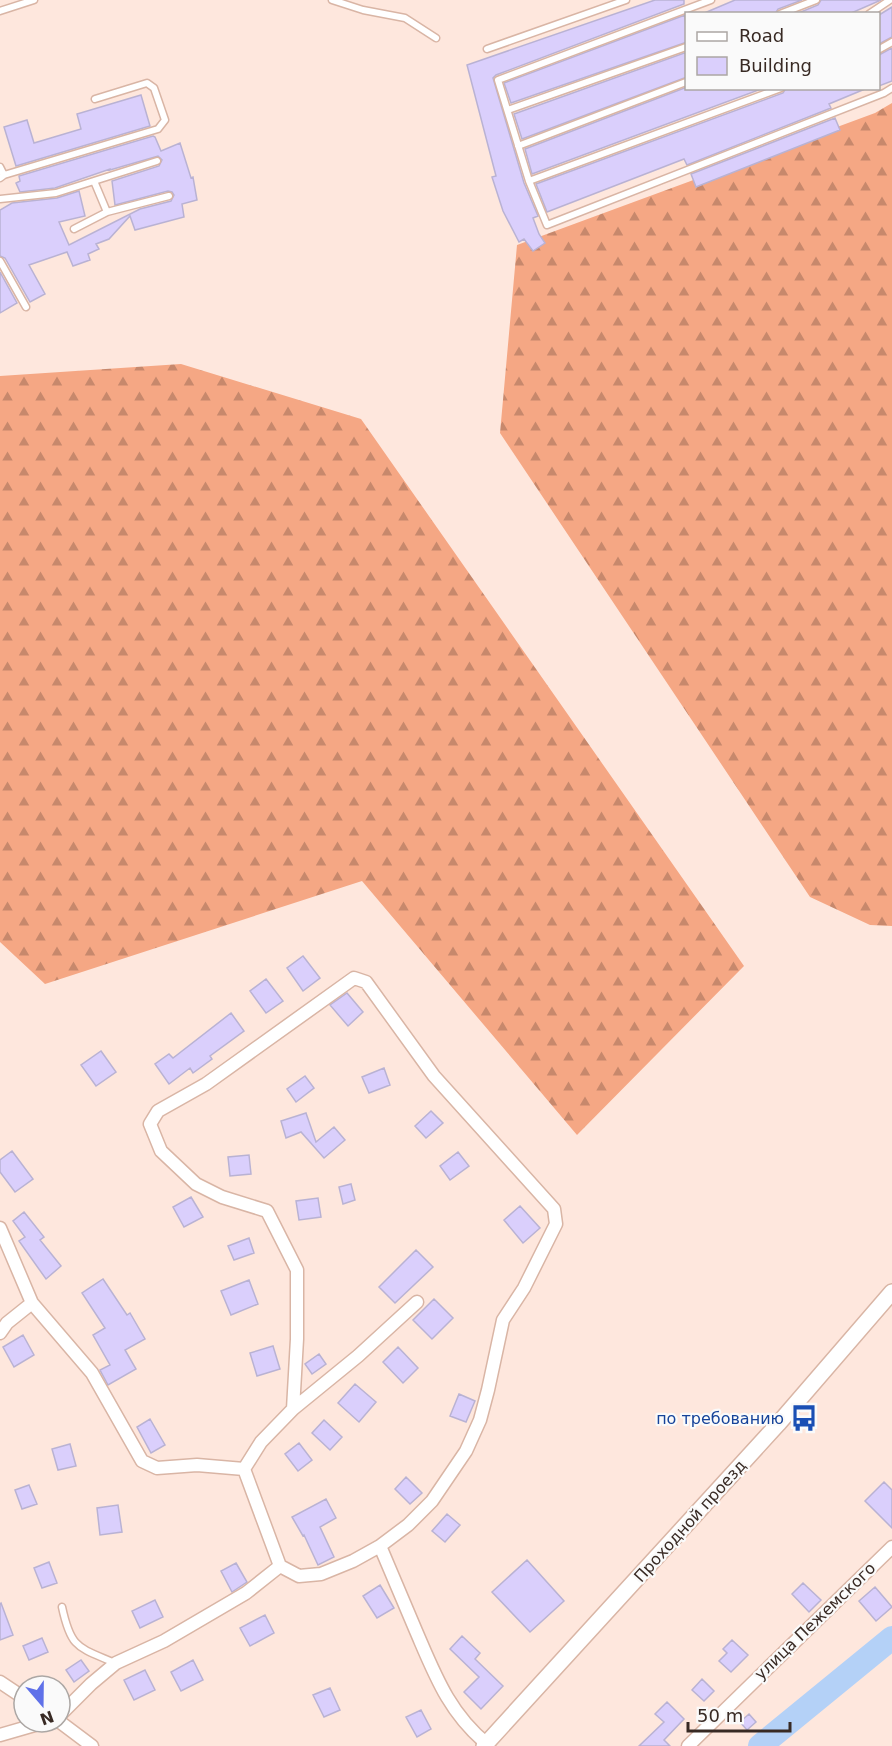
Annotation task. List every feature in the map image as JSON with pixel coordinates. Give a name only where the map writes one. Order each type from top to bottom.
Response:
[{"type":"street","points":[[244,1469],[280,1566],[299,1576],[321,1574],[354,1561],[380,1546],[408,1525],[432,1501],[466,1451],[480,1420],[503,1320],[524,1288],[556,1224],[554,1209],[434,1076],[366,982],[354,978],[206,1084],[158,1111],[150,1124],[160,1151],[196,1184],[222,1197],[267,1211],[297,1270],[297,1339],[293,1409]]},
{"type":"street","points":[[0,1228],[32,1304],[92,1373],[142,1461],[157,1468],[197,1465],[244,1469]]},
{"type":"street","name":"Проходной проезд","points":[[485,1745],[770,1432],[892,1292]]},
{"type":"street","points":[[244,1469],[261,1442],[293,1409],[358,1356],[417,1302]]},
{"type":"street","points":[[0,1334],[7,1323],[32,1304]]},
{"type":"street","points":[[380,1546],[435,1676],[451,1706],[485,1745]]},
{"type":"street","name":"улица Пежемского","points":[[688,1746],[892,1547]]},
{"type":"street","points":[[72,1703],[116,1663],[164,1641],[246,1593],[280,1566]]},
{"type":"street","points":[[72,1731],[92,1746]]},
{"type":"lane","points":[[0,11],[34,0]]},
{"type":"lane","points":[[332,0],[405,18],[436,38]]},
{"type":"lane","points":[[342,4],[351,0]]},
{"type":"lane","points":[[487,49],[626,0]]},
{"type":"lane","points":[[711,0],[697,3],[498,80],[529,181],[546,225],[892,88]]},
{"type":"lane","points":[[785,12],[816,0]]},
{"type":"lane","points":[[872,12],[890,0]]},
{"type":"lane","points":[[508,110],[685,48]]},
{"type":"lane","points":[[0,167],[2,177],[158,129],[165,120],[154,88],[147,83],[95,99]]},
{"type":"lane","points":[[518,146],[685,83]]},
{"type":"lane","points":[[529,181],[776,90]]},
{"type":"lane","points":[[0,199],[56,193],[158,161]]},
{"type":"lane","points":[[94,182],[107,212]]},
{"type":"lane","points":[[74,229],[107,212],[169,196]]},
{"type":"lane","points":[[0,261],[26,307]]},
{"type":"lane","points":[[62,1606],[67,1630],[79,1647],[116,1663]]},
{"type":"green space","points":[[892,103],[892,926],[870,925],[810,897],[500,433],[517,245],[875,113]]},
{"type":"green space","points":[[181,364],[361,419],[744,966],[577,1135],[362,881],[45,984],[0,942],[0,376]]},
{"type":"building","points":[[655,0],[684,0],[684,4],[493,78],[524,183],[538,216],[533,218],[545,243],[533,251],[524,239],[519,242],[503,211],[492,177],[496,176],[467,65]]},
{"type":"building","points":[[735,0],[802,0],[778,9],[776,12],[707,12]]},
{"type":"building","points":[[821,0],[881,0],[854,12],[801,12],[818,5]]},
{"type":"building","points":[[892,7],[892,37],[880,43],[880,14]]},
{"type":"building","points":[[685,15],[685,43],[511,103],[504,83]]},
{"type":"building","points":[[892,48],[892,81],[880,86],[880,54]]},
{"type":"building","points":[[685,53],[685,78],[522,139],[514,114]]},
{"type":"building","points":[[685,88],[685,90],[759,90],[532,174],[525,149]]},
{"type":"building","points":[[785,90],[863,90],[829,104],[831,108],[687,165],[684,159],[547,212],[536,184],[783,93]]},
{"type":"building","points":[[141,95],[150,126],[16,166],[4,127],[27,120],[34,143],[81,129],[77,114]]},
{"type":"building","points":[[835,118],[840,130],[696,187],[691,174]]},
{"type":"building","points":[[153,136],[161,151],[180,143],[191,178],[193,177],[197,200],[182,204],[184,217],[135,230],[130,216],[109,239],[96,244],[99,249],[88,254],[90,260],[73,266],[67,252],[29,265],[45,294],[30,302],[5,258],[0,256],[0,210],[12,203],[57,198],[79,191],[85,216],[59,222],[69,245],[140,209],[171,201],[174,195],[168,191],[115,205],[112,181],[159,166],[162,160],[158,156],[110,169],[55,188],[20,192],[16,183],[20,181],[19,176]]},
{"type":"building","points":[[0,272],[17,303],[0,313]]},
{"type":"building","points":[[303,956],[320,978],[303,991],[287,968]]},
{"type":"building","points":[[266,979],[283,1001],[266,1013],[250,991]]},
{"type":"building","points":[[347,993],[363,1012],[348,1026],[330,1005]]},
{"type":"building","points":[[231,1013],[244,1031],[210,1056],[212,1059],[193,1073],[190,1068],[169,1084],[155,1064],[169,1054],[173,1058]]},
{"type":"building","points":[[101,1051],[116,1072],[96,1086],[81,1065]]},
{"type":"building","points":[[384,1068],[390,1085],[369,1093],[362,1077]]},
{"type":"building","points":[[305,1076],[314,1088],[296,1102],[287,1089]]},
{"type":"building","points":[[431,1111],[443,1123],[426,1138],[415,1126]]},
{"type":"building","points":[[306,1113],[316,1142],[334,1127],[345,1140],[324,1158],[301,1132],[286,1138],[281,1121]]},
{"type":"building","points":[[12,1151],[33,1179],[15,1192],[0,1172],[0,1160]]},
{"type":"building","points":[[458,1152],[469,1166],[450,1180],[440,1166]]},
{"type":"building","points":[[249,1155],[251,1174],[230,1176],[228,1157]]},
{"type":"building","points":[[351,1184],[355,1200],[343,1204],[339,1187]]},
{"type":"building","points":[[191,1197],[203,1217],[184,1227],[173,1207]]},
{"type":"building","points":[[318,1198],[321,1217],[299,1220],[296,1201]]},
{"type":"building","points":[[520,1206],[540,1228],[523,1243],[504,1220]]},
{"type":"building","points":[[24,1212],[44,1237],[40,1240],[61,1266],[46,1279],[19,1241],[25,1237],[13,1221]]},
{"type":"building","points":[[249,1238],[254,1253],[234,1260],[228,1246]]},
{"type":"building","points":[[416,1250],[433,1267],[395,1303],[379,1287]]},
{"type":"building","points":[[103,1279],[127,1315],[130,1313],[145,1339],[125,1350],[136,1369],[108,1385],[100,1370],[110,1365],[93,1335],[105,1328],[82,1293]]},
{"type":"building","points":[[249,1280],[258,1304],[231,1315],[221,1291]]},
{"type":"building","points":[[434,1299],[453,1318],[432,1339],[413,1320]]},
{"type":"building","points":[[23,1335],[34,1355],[14,1367],[3,1347]]},
{"type":"building","points":[[273,1346],[280,1369],[257,1376],[250,1353]]},
{"type":"building","points":[[398,1347],[418,1368],[403,1383],[383,1362]]},
{"type":"building","points":[[319,1354],[326,1364],[312,1374],[305,1364]]},
{"type":"building","points":[[355,1384],[376,1402],[359,1422],[338,1403]]},
{"type":"building","points":[[459,1394],[475,1401],[466,1422],[450,1416]]},
{"type":"building","points":[[150,1419],[165,1445],[151,1453],[137,1427]]},
{"type":"building","points":[[324,1420],[342,1437],[330,1450],[312,1433]]},
{"type":"building","points":[[299,1443],[312,1460],[298,1471],[285,1454]]},
{"type":"building","points":[[70,1444],[76,1466],[58,1470],[52,1449]]},
{"type":"building","points":[[406,1477],[422,1493],[410,1504],[395,1489]]},
{"type":"building","points":[[884,1482],[892,1490],[892,1528],[865,1501]]},
{"type":"building","points":[[29,1485],[37,1504],[22,1509],[15,1490]]},
{"type":"building","points":[[326,1499],[336,1518],[320,1527],[334,1557],[318,1565],[304,1535],[292,1517]]},
{"type":"building","points":[[118,1505],[122,1532],[100,1535],[97,1508]]},
{"type":"building","points":[[447,1514],[460,1525],[445,1542],[432,1531]]},
{"type":"building","points":[[527,1560],[564,1601],[530,1632],[492,1592]]},
{"type":"building","points":[[49,1562],[57,1583],[42,1588],[34,1568]]},
{"type":"building","points":[[236,1563],[247,1582],[232,1592],[221,1571]]},
{"type":"building","points":[[803,1583],[821,1600],[809,1612],[792,1594]]},
{"type":"building","points":[[380,1585],[394,1608],[377,1618],[363,1596]]},
{"type":"building","points":[[875,1587],[892,1607],[876,1621],[859,1601]]},
{"type":"building","points":[[155,1600],[163,1617],[140,1628],[132,1611]]},
{"type":"building","points":[[0,1604],[13,1635],[0,1640]]},
{"type":"building","points":[[265,1615],[274,1633],[250,1646],[240,1628]]},
{"type":"building","points":[[462,1636],[480,1653],[475,1659],[503,1686],[481,1709],[464,1692],[479,1677],[450,1649]]},
{"type":"building","points":[[42,1638],[48,1652],[29,1660],[23,1646]]},
{"type":"building","points":[[732,1640],[748,1655],[731,1672],[719,1661],[727,1653],[723,1649]]},
{"type":"building","points":[[81,1660],[89,1671],[74,1682],[72,1674],[69,1674],[66,1670]]},
{"type":"building","points":[[193,1660],[203,1680],[181,1691],[171,1672]]},
{"type":"building","points":[[145,1670],[155,1690],[134,1700],[124,1680]]},
{"type":"building","points":[[702,1679],[714,1691],[704,1701],[692,1690]]},
{"type":"building","points":[[330,1688],[340,1710],[324,1717],[313,1695]]},
{"type":"building","points":[[667,1702],[684,1719],[664,1740],[670,1746],[639,1746],[664,1722],[655,1714]]},
{"type":"building","points":[[421,1710],[431,1729],[417,1737],[406,1717]]},
{"type":"building","points":[[749,1714],[756,1722],[747,1730],[740,1722]]},
{"type":"waterway","points":[[760,1746],[892,1638]]},
{"type":"place","name":"по требованию","points":[[804,1418]]}]
